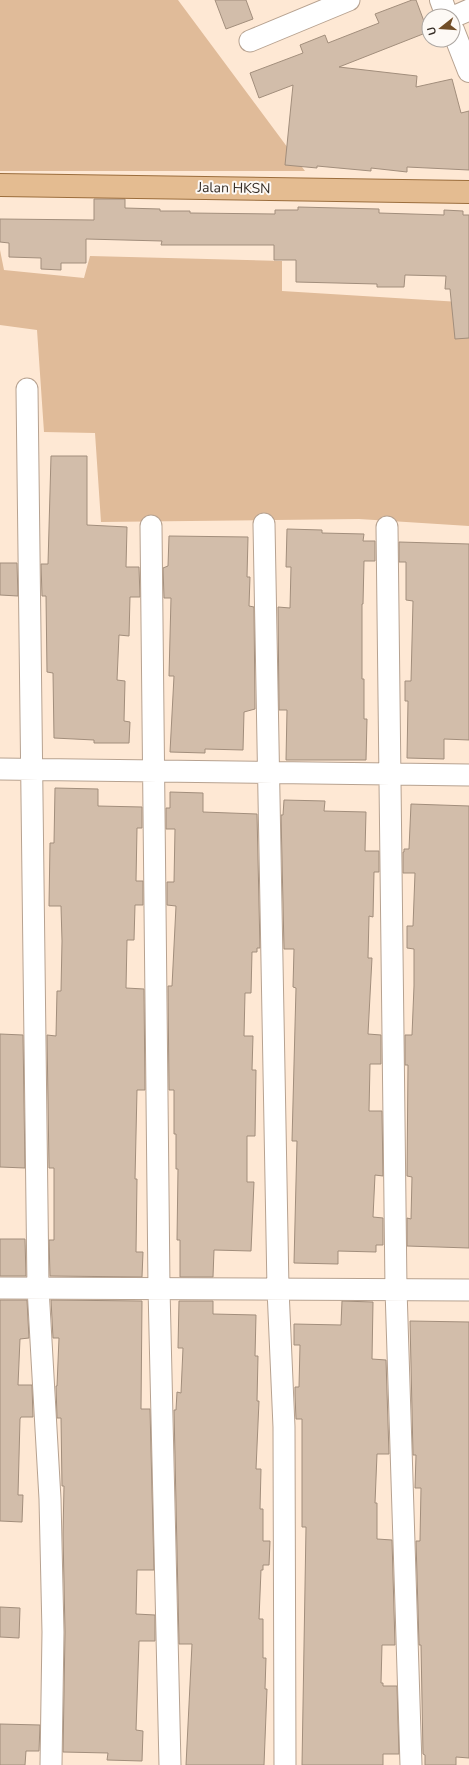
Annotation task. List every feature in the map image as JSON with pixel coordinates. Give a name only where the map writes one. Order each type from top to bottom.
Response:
[{"type":"main road","name":"Jalan HKSN","points":[[0,185],[469,192]]},
{"type":"street","points":[[250,41],[349,0]]},
{"type":"street","points":[[460,48],[469,71]]},
{"type":"street","points":[[27,389],[38,1288],[50,1499],[53,1632],[51,1765]]},
{"type":"street","points":[[264,524],[278,1289],[284,1427],[285,1765]]},
{"type":"street","points":[[151,526],[159,1288],[170,1765]]},
{"type":"street","points":[[387,527],[396,1289],[411,1765]]},
{"type":"street","points":[[0,769],[469,775]]},
{"type":"street","points":[[0,1288],[469,1290]]},
{"type":"shaded area","points":[[0,0],[178,0],[305,171],[0,171]]},
{"type":"shaded area","points":[[0,250],[4,270],[84,278],[90,256],[282,261],[282,291],[460,302],[469,258],[469,526],[359,519],[101,522],[95,433],[44,432],[37,330],[0,325]]},
{"type":"building","points":[[215,0],[246,0],[253,19],[226,29]]},
{"type":"building","points":[[412,0],[416,0],[421,13],[421,35],[339,67],[417,76],[416,87],[452,79],[461,113],[469,111],[469,170],[407,167],[407,172],[371,168],[371,171],[317,166],[317,168],[285,165],[293,85],[259,98],[250,73],[303,53],[300,45],[325,35],[328,43],[379,23],[375,14]]},
{"type":"building","points":[[94,199],[125,199],[125,208],[160,209],[160,211],[190,211],[190,213],[275,214],[275,210],[298,210],[298,207],[379,209],[379,213],[444,215],[444,210],[463,211],[463,215],[469,215],[469,338],[455,339],[450,289],[445,289],[446,276],[405,275],[404,287],[377,287],[377,284],[296,282],[296,260],[274,260],[274,245],[161,245],[162,241],[86,239],[86,263],[61,263],[61,270],[41,269],[41,258],[9,257],[9,243],[0,242],[0,219],[94,220]]},
{"type":"building","points":[[51,456],[87,456],[87,525],[127,527],[126,567],[139,567],[140,597],[130,597],[129,636],[119,635],[117,680],[125,681],[124,721],[130,722],[129,743],[94,743],[94,740],[54,738],[53,673],[47,672],[46,596],[42,596],[41,564],[48,564]]},
{"type":"building","points":[[287,529],[322,530],[322,533],[364,534],[363,541],[375,541],[375,561],[364,561],[362,604],[362,679],[364,679],[364,719],[367,719],[366,760],[286,760],[287,710],[279,710],[278,607],[290,608],[291,567],[286,567]]},
{"type":"building","points":[[169,536],[248,537],[247,577],[250,577],[249,606],[254,607],[255,709],[244,712],[243,750],[205,749],[205,753],[170,752],[174,676],[169,676],[171,598],[164,598],[163,568],[168,566]]},
{"type":"building","points":[[399,542],[469,544],[469,740],[444,739],[444,759],[407,758],[408,701],[405,701],[405,681],[411,681],[413,601],[406,600],[406,562],[399,562]]},
{"type":"building","points":[[0,563],[17,563],[18,596],[0,595]]},
{"type":"building","points":[[55,788],[98,789],[98,806],[142,807],[142,828],[137,828],[136,881],[143,881],[143,905],[135,905],[134,940],[127,940],[126,988],[144,989],[145,1090],[137,1090],[135,1179],[137,1179],[136,1252],[143,1252],[142,1277],[50,1276],[49,1240],[54,1240],[54,1168],[49,1168],[47,1035],[56,1036],[57,991],[61,991],[62,941],[61,906],[49,906],[50,843],[54,843]]},
{"type":"building","points":[[170,792],[203,793],[203,812],[257,814],[260,948],[257,948],[257,952],[252,952],[251,993],[245,993],[244,1036],[253,1036],[252,1070],[256,1070],[255,1136],[247,1136],[247,1182],[254,1182],[251,1251],[214,1250],[213,1277],[180,1277],[180,1240],[177,1240],[178,1169],[176,1169],[176,1134],[174,1134],[174,1090],[169,1090],[168,986],[172,986],[176,906],[167,905],[167,882],[174,882],[175,829],[166,829],[166,808],[170,808]]},
{"type":"building","points":[[284,800],[325,801],[324,811],[366,812],[365,851],[379,851],[379,872],[374,872],[373,917],[369,916],[368,958],[372,958],[368,1034],[381,1035],[381,1064],[370,1064],[369,1111],[382,1111],[383,1176],[375,1175],[373,1217],[383,1218],[383,1245],[376,1245],[376,1252],[338,1251],[338,1264],[294,1263],[297,1141],[292,1141],[296,988],[293,987],[294,949],[284,949],[281,815],[283,815]]},
{"type":"building","points":[[411,804],[469,806],[469,1248],[407,1246],[407,1218],[411,1219],[412,1177],[407,1176],[408,1065],[405,1065],[405,1035],[412,1035],[414,949],[407,948],[407,926],[413,926],[415,873],[403,873],[403,852],[404,849],[409,849]]},
{"type":"building","points":[[0,1034],[23,1035],[25,1168],[0,1167]]},
{"type":"building","points":[[0,1239],[25,1239],[26,1276],[0,1276]]},
{"type":"building","points":[[0,1300],[27,1300],[29,1338],[20,1339],[18,1385],[32,1385],[33,1417],[21,1417],[20,1419],[18,1495],[23,1495],[22,1522],[0,1521]]},
{"type":"building","points":[[51,1300],[142,1301],[141,1409],[150,1409],[154,1570],[137,1570],[136,1614],[155,1615],[155,1641],[139,1641],[136,1730],[143,1731],[142,1761],[107,1760],[108,1753],[63,1752],[65,1632],[63,1534],[64,1486],[62,1486],[61,1418],[57,1418],[56,1386],[59,1338],[53,1338]]},
{"type":"building","points":[[179,1301],[213,1301],[213,1314],[256,1315],[255,1356],[258,1356],[257,1401],[259,1401],[256,1469],[261,1469],[260,1509],[263,1509],[263,1541],[270,1541],[269,1565],[263,1565],[263,1570],[261,1570],[259,1619],[263,1619],[263,1658],[266,1658],[265,1689],[267,1689],[264,1765],[186,1765],[192,1644],[179,1644],[174,1410],[176,1410],[177,1392],[181,1393],[183,1348],[178,1348]]},
{"type":"building","points":[[342,1301],[373,1302],[372,1359],[386,1360],[389,1454],[377,1454],[375,1503],[377,1503],[377,1539],[392,1540],[395,1645],[382,1645],[381,1683],[383,1683],[383,1686],[397,1686],[399,1754],[383,1754],[383,1765],[302,1765],[306,1527],[302,1527],[302,1419],[296,1419],[295,1395],[295,1387],[299,1387],[300,1345],[294,1345],[294,1324],[341,1325]]},
{"type":"building","points":[[410,1321],[469,1322],[469,1758],[456,1757],[456,1765],[425,1765],[425,1755],[423,1754],[421,1645],[419,1645],[416,1541],[420,1541],[421,1488],[415,1488],[416,1455],[413,1455]]},
{"type":"building","points":[[0,1607],[20,1608],[19,1638],[0,1637]]},
{"type":"building","points":[[0,1724],[40,1725],[39,1751],[26,1751],[25,1765],[0,1765]]}]
